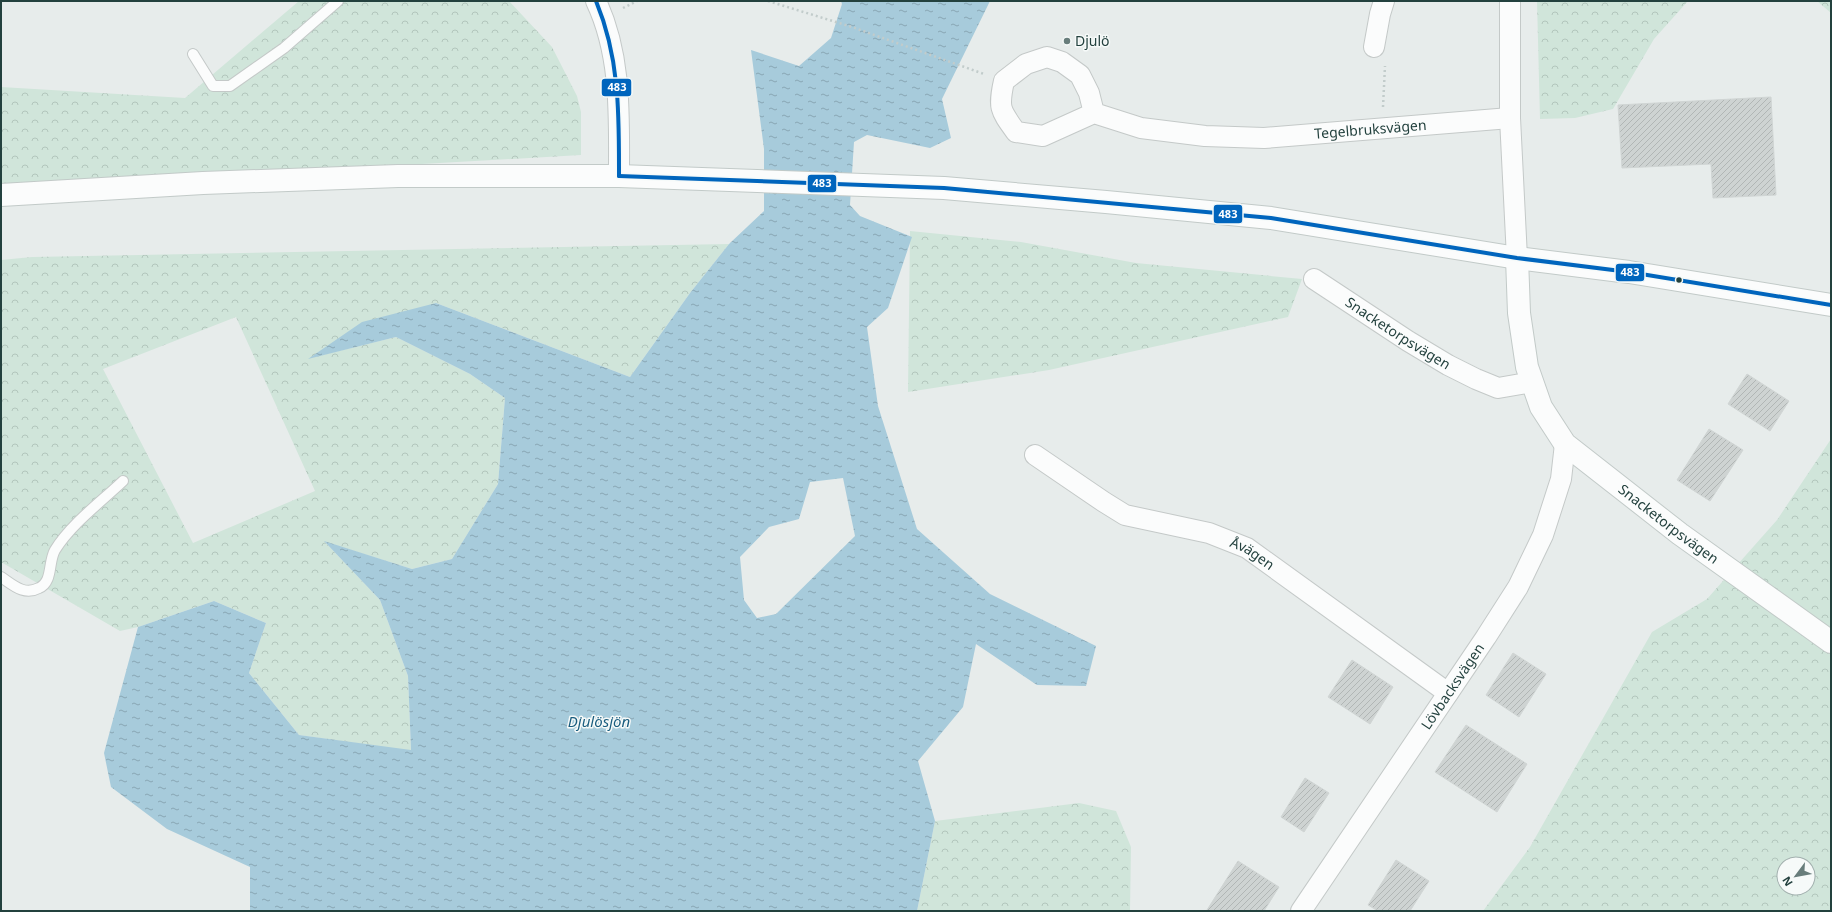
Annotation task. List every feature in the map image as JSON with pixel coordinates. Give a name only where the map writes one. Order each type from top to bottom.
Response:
[{"type":"main road","points":[[1,195],[203,183],[398,176],[619,176],[944,188],[1271,218],[1517,258],[1629,272],[1831,305]]},
{"type":"main road","name":"Snacketorpsvägen","points":[[1517,258],[1519,313],[1527,367],[1541,407],[1565,444],[1680,534],[1831,642]]},
{"type":"street","points":[[596,1],[611,39],[616,66],[620,119],[619,176]]},
{"type":"street","points":[[1374,47],[1384,1]]},
{"type":"street","points":[[1510,1],[1510,118],[1517,258]]},
{"type":"street","points":[[1046,57],[1062,62],[1080,75],[1089,93],[1094,113],[1043,136],[1016,132],[1002,113],[1001,96],[1004,81],[1026,64],[1046,57]]},
{"type":"street","name":"Tegelbruksvägen","points":[[1094,113],[1141,128],[1205,136],[1264,138],[1510,118]]},
{"type":"street","name":"Snacketorpsvägen","points":[[1314,279],[1408,341],[1476,380],[1498,388],[1532,382]]},
{"type":"street","name":"Lövbacksvägen","points":[[1301,911],[1518,587],[1543,535],[1561,479],[1565,444]]},
{"type":"street","name":"Åvägen","points":[[1035,455],[1125,515],[1209,534],[1247,548],[1448,693]]},
{"type":"lane","points":[[193,54],[213,86],[230,86],[284,48],[338,1]]},
{"type":"lane","points":[[1,577],[23,591],[33,591],[41,587],[48,580],[51,558],[55,550],[84,516],[123,481]]},
{"type":"path","points":[[768,1],[852,27],[1004,81]]},
{"type":"path","points":[[1374,47],[1386,50],[1383,101],[1384,128]]},
{"type":"green space","points":[[299,1],[509,1],[552,47],[577,96],[581,112],[581,155],[1,188],[1,87],[185,98]]},
{"type":"green space","points":[[1537,1],[1688,1],[1654,39],[1613,109],[1575,118],[1540,119]]},
{"type":"green space","points":[[1817,1],[1831,1],[1831,13]]},
{"type":"green space","points":[[910,231],[1021,242],[1136,263],[1302,279],[1288,317],[1049,370],[908,392]]},
{"type":"green space","points":[[729,244],[690,293],[630,377],[436,303],[310,358],[396,337],[470,374],[505,398],[498,484],[452,559],[412,569],[325,542],[380,600],[408,676],[411,751],[299,735],[249,673],[266,623],[214,601],[138,627],[120,631],[1,562],[1,260],[32,257]],"holes":[[[236,317],[315,491],[193,543],[103,369]]]},
{"type":"green space","points":[[1831,439],[1831,911],[1483,911],[1530,847],[1652,632],[1707,599],[1777,520]]},
{"type":"green space","points":[[1079,803],[1116,811],[1131,847],[1130,911],[917,911],[935,821]]},
{"type":"water","name":"Djulösjön","points":[[841,1],[990,1],[942,99],[951,138],[930,148],[867,135],[854,142],[850,205],[860,216],[912,237],[888,308],[867,327],[878,406],[917,529],[990,594],[1096,646],[1086,686],[1037,685],[976,644],[963,707],[918,761],[935,821],[917,911],[250,911],[250,867],[167,829],[111,787],[104,753],[138,627],[214,601],[266,623],[249,673],[299,735],[411,750],[408,676],[380,600],[324,541],[412,569],[452,559],[498,484],[505,398],[470,374],[396,337],[308,359],[362,322],[436,303],[630,377],[690,293],[729,244],[764,211],[764,149],[751,50],[799,66],[831,38],[842,4]],"holes":[[[843,478],[855,536],[776,614],[757,618],[744,600],[740,557],[769,527],[799,519],[810,482]]]},
{"type":"building","points":[[1771,97],[1776,195],[1713,198],[1711,164],[1622,168],[1618,105]]},
{"type":"building","points":[[1747,374],[1789,401],[1770,431],[1728,404]]},
{"type":"building","points":[[1709,429],[1743,450],[1710,501],[1677,480]]},
{"type":"building","points":[[1513,653],[1546,674],[1519,717],[1486,695]]},
{"type":"building","points":[[1352,660],[1393,687],[1370,724],[1328,697]]},
{"type":"building","points":[[1466,725],[1527,764],[1497,812],[1435,772]]},
{"type":"building","points":[[1305,778],[1329,793],[1304,832],[1281,817]]},
{"type":"building","points":[[1396,860],[1429,881],[1410,911],[1378,911],[1368,905]]},
{"type":"building","points":[[1238,861],[1279,887],[1264,911],[1208,911],[1207,910]]},
{"type":"transit line","name":"483","points":[[596,1],[610,44],[614,66],[618,109],[619,176]]},
{"type":"transit line","name":"483","points":[[619,176],[944,188],[1271,218],[1517,258],[1629,272],[1831,305]]},
{"type":"place","name":"Djulö","points":[[1067,41]]}]
